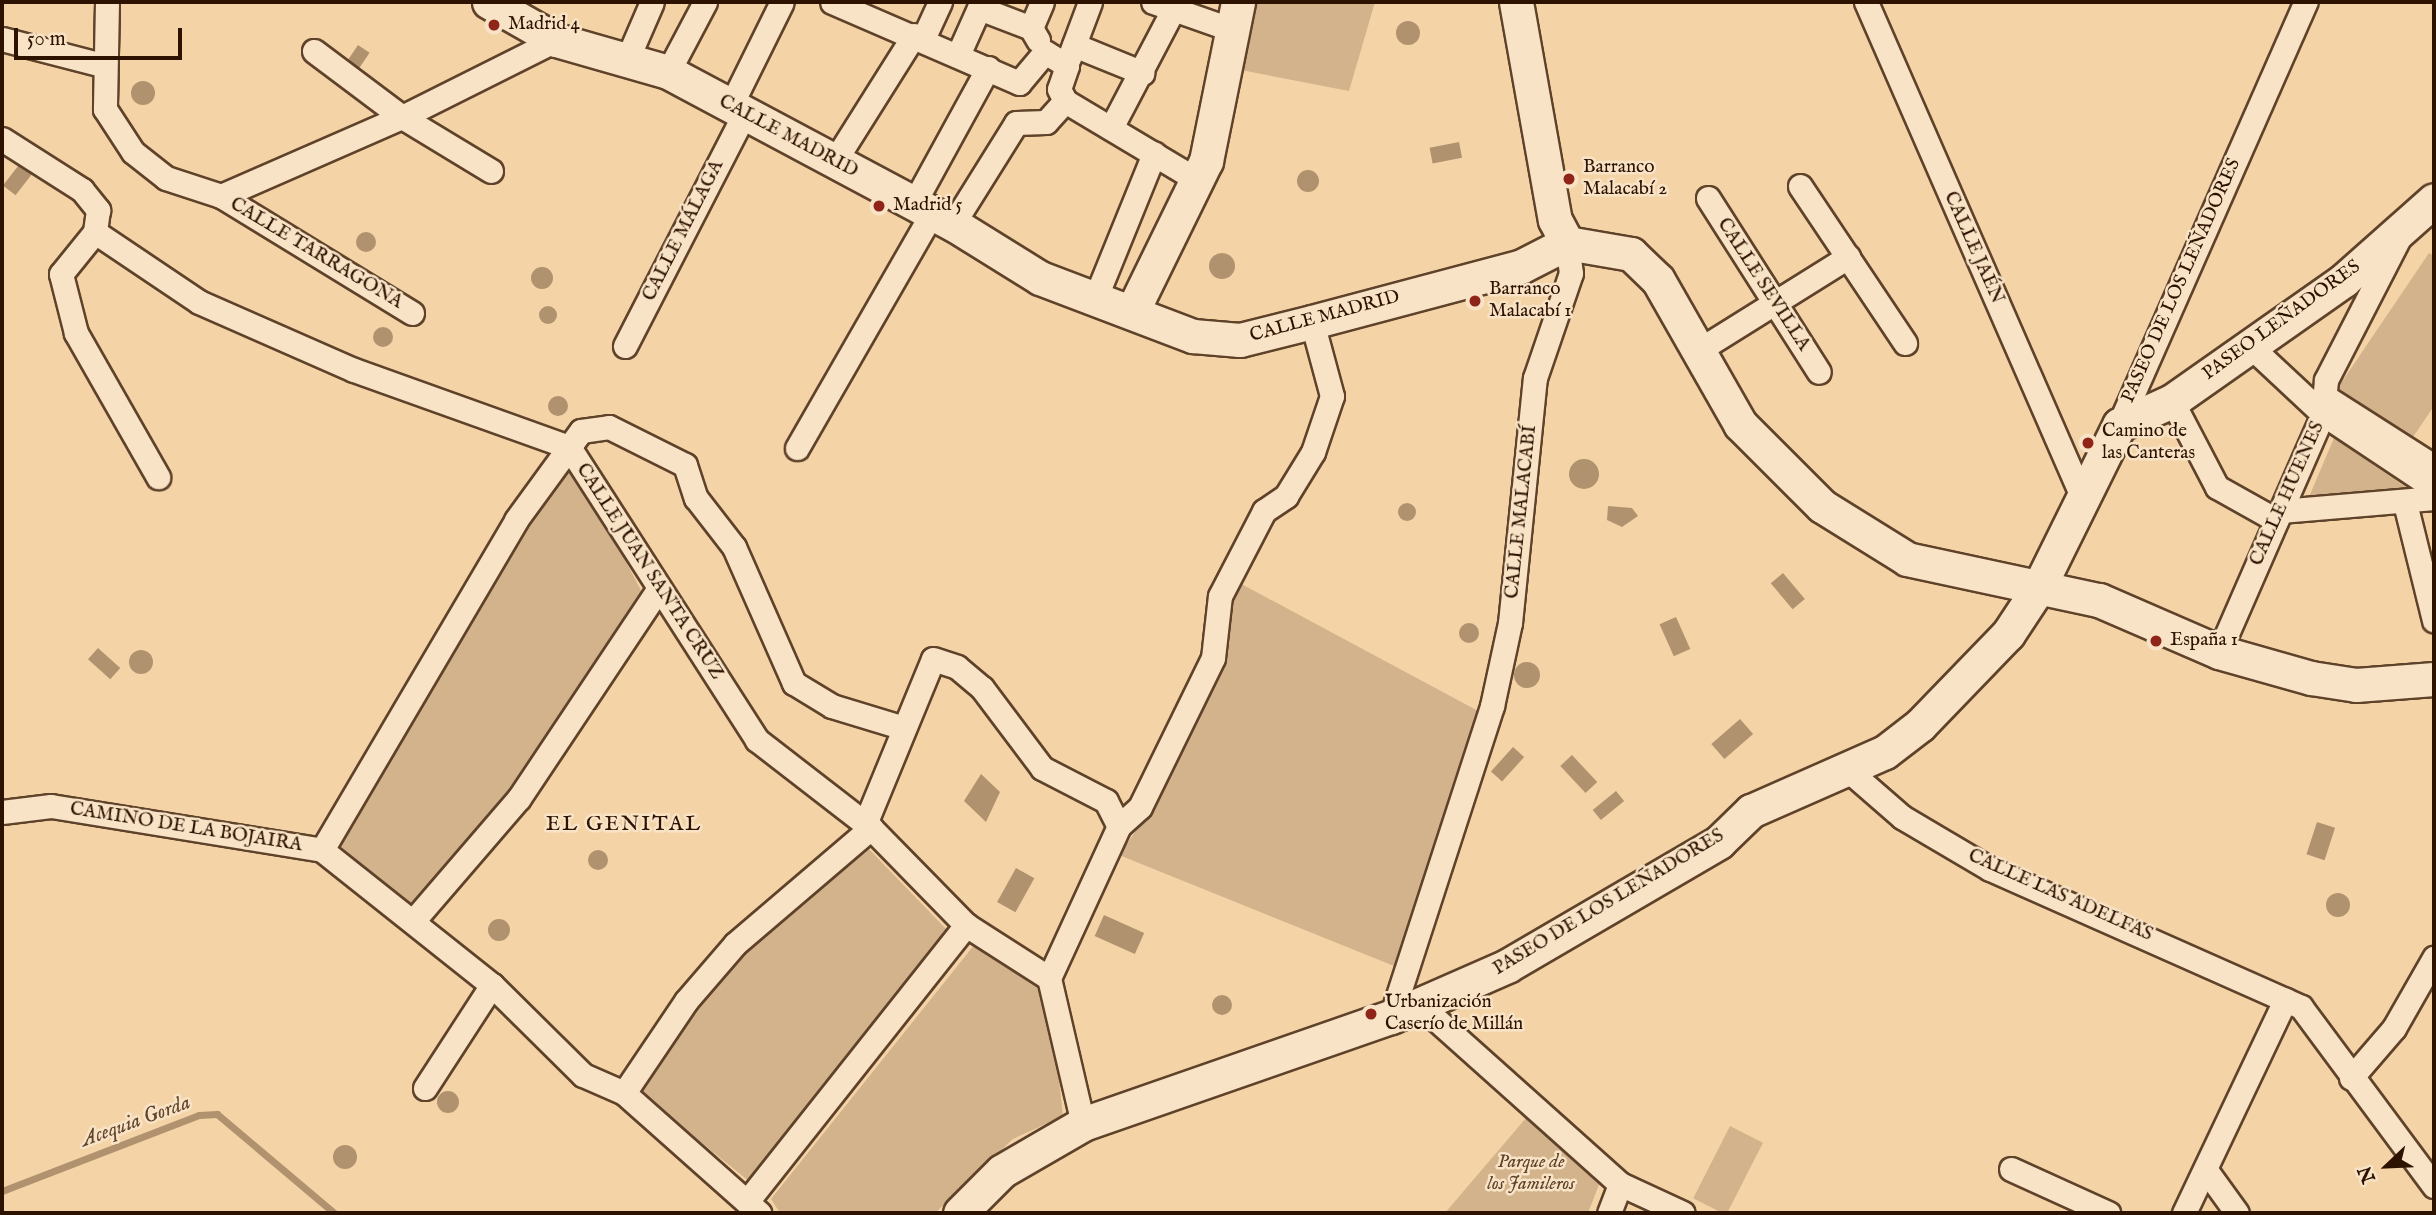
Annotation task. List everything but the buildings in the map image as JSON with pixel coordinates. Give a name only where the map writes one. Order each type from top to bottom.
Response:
[{"type":"street","name":"CALLE TARRAGONA","points":[[107,2],[102,65],[105,109],[133,152],[166,178],[220,195],[412,313]]},
{"type":"street","name":"CALLE MADRID","points":[[491,2],[556,40],[625,62],[668,72],[933,214],[1040,278],[1193,336],[1240,340],[1522,266],[1567,243]]},
{"type":"street","points":[[625,62],[652,2]]},
{"type":"street","points":[[668,72],[705,2]]},
{"type":"street","name":"CALLE MÁLAGA","points":[[625,346],[737,111],[782,2]]},
{"type":"street","points":[[832,2],[919,37],[958,55],[988,68],[1020,83],[1040,43],[1031,28],[988,6],[979,8],[958,55]]},
{"type":"street","points":[[834,163],[940,2]]},
{"type":"street","points":[[1031,28],[1042,2]]},
{"type":"street","points":[[1090,2],[1059,89],[1065,101],[1197,180]]},
{"type":"street","name":"CALLE MALACABÍ","points":[[1391,1017],[1492,706],[1510,623],[1535,378],[1571,273],[1567,243],[1555,220],[1516,2]]},
{"type":"street","name":"CALLE JAÉN","points":[[1867,2],[2081,494]]},
{"type":"street","name":"PASEO DE LOS LEÑADORES","points":[[960,1213],[1002,1171],[1083,1124],[1421,1006],[1507,966],[1719,842],[1751,811],[1848,770],[1920,725],[2008,635],[2039,587],[2081,494],[2119,425],[2306,2]]},
{"type":"street","points":[[1111,128],[1143,72],[1163,7],[1236,16],[1197,180],[1132,312]]},
{"type":"street","points":[[2,39],[102,65]]},
{"type":"street","points":[[220,195],[402,117],[556,40]]},
{"type":"street","points":[[314,51],[402,117],[491,171]]},
{"type":"street","points":[[1033,60],[1045,52],[1143,72]]},
{"type":"street","points":[[797,448],[933,214],[988,68]]},
{"type":"street","points":[[933,214],[1016,123],[1046,122],[1065,101]]},
{"type":"street","points":[[2,139],[82,190],[98,210],[95,232],[61,274],[76,333],[159,477]]},
{"type":"street","points":[[1095,299],[1154,154]]},
{"type":"street","points":[[1800,186],[1905,343]]},
{"type":"street","name":"CALLE SEVILLA","points":[[1707,198],[1819,372]]},
{"type":"street","name":"PASEO LEÑADORES","points":[[2119,425],[2172,401],[2344,280],[2434,200]]},
{"type":"street","name":"CALLE HUENES","points":[[2219,652],[2323,405],[2326,380],[2408,222]]},
{"type":"street","points":[[95,232],[199,302],[354,370],[569,447],[581,431],[609,427],[685,465],[696,498],[734,547],[794,683],[832,706],[904,728]]},
{"type":"street","points":[[1567,243],[1631,254],[1658,280],[1740,424],[1822,506],[1907,559],[2099,600],[2219,652],[2356,685],[2434,679]]},
{"type":"street","points":[[1699,350],[1848,257]]},
{"type":"street","points":[[1083,1124],[1049,978],[1119,826],[1140,807],[1213,658],[1220,596],[1264,512],[1286,496],[1313,452],[1332,396],[1312,322]]},
{"type":"street","points":[[2249,345],[2323,405],[2427,501],[2434,620]]},
{"type":"street","points":[[2172,401],[2217,487],[2278,515],[2427,501]]},
{"type":"street","points":[[2323,405],[2434,466]]},
{"type":"street","name":"CALLE JUAN SANTA CRUZ","points":[[322,850],[516,520],[569,447],[757,740],[868,826],[966,925],[1049,978]]},
{"type":"street","points":[[414,920],[519,798],[659,588]]},
{"type":"street","points":[[624,1093],[686,1001],[735,944],[868,826],[933,659],[957,667],[982,688],[1042,768],[1106,801],[1119,826]]},
{"type":"street","name":"CALLE LAS ADELFAS","points":[[1848,770],[1902,817],[1990,869],[2301,1007],[2351,1078],[2434,1186]]},
{"type":"street","name":"CAMINO DE LA BOJAIRA","points":[[2,812],[51,806],[322,850],[414,920],[492,985],[583,1074],[624,1093],[754,1206]]},
{"type":"street","points":[[754,1206],[966,925]]},
{"type":"street","points":[[2351,1078],[2394,1028],[2434,958]]},
{"type":"street","points":[[425,1088],[492,985]]},
{"type":"street","points":[[2184,1213],[2208,1173],[2285,1000]]},
{"type":"street","points":[[1421,1006],[1620,1184],[1683,1213]]},
{"type":"street","points":[[2011,1168],[2108,1213]]},
{"type":"street","points":[[2208,1173],[2237,1213]]},
{"type":"street","points":[[1609,1213],[1620,1184]]},
{"type":"green space","points":[[1254,2],[1375,2],[1349,91],[1241,70]]},
{"type":"green space","points":[[2429,253],[2434,256],[2434,406],[2409,443],[2333,395]]},
{"type":"green space","points":[[2334,438],[2413,492],[2309,497]]},
{"type":"green space","points":[[565,467],[600,513],[643,594],[506,800],[411,907],[340,846]]},
{"type":"green space","points":[[1234,580],[1480,712],[1394,966],[1119,855],[1147,815]]},
{"type":"green space","points":[[865,845],[948,931],[750,1182],[640,1093],[705,993],[748,942]]},
{"type":"green space","points":[[975,944],[1039,987],[1054,1034],[1063,1116],[1013,1139],[935,1213],[780,1213],[771,1199]]},
{"type":"green space","name":"Parque de los Jamileros","points":[[1526,1118],[1600,1182],[1588,1213],[1445,1213]]},
{"type":"green space","points":[[1730,1126],[1763,1143],[1727,1213],[1693,1198]]},
{"type":"shaded area","points":[[1408,21],[1417,24],[1420,33],[1417,42],[1408,45],[1399,42],[1396,33],[1399,24]]},
{"type":"shaded area","points":[[358,45],[370,53],[357,71],[346,63]]},
{"type":"shaded area","points":[[143,81],[152,84],[155,93],[152,102],[143,105],[134,102],[131,93],[134,84]]},
{"type":"shaded area","points":[[1459,142],[1462,158],[1433,163],[1430,148]]},
{"type":"shaded area","points":[[22,161],[35,171],[16,195],[3,185]]},
{"type":"shaded area","points":[[1308,170],[1318,177],[1319,181],[1312,191],[1308,192],[1298,185],[1297,181],[1304,171]]},
{"type":"shaded area","points":[[366,232],[373,235],[376,242],[373,249],[366,252],[359,249],[356,242],[359,235]]},
{"type":"shaded area","points":[[1222,253],[1231,257],[1235,266],[1231,275],[1222,279],[1213,275],[1209,266],[1213,257]]},
{"type":"shaded area","points":[[542,267],[552,274],[553,278],[546,288],[542,289],[532,282],[531,278],[538,268]]},
{"type":"shaded area","points":[[544,306],[552,306],[557,315],[555,322],[544,324],[539,319],[539,311]]},
{"type":"shaded area","points":[[379,327],[387,327],[393,337],[387,347],[379,347],[373,341],[373,333]]},
{"type":"shaded area","points":[[558,396],[565,399],[568,406],[565,413],[558,416],[551,413],[548,406],[551,399]]},
{"type":"shaded area","points":[[1584,459],[1594,464],[1599,474],[1594,484],[1584,489],[1574,484],[1569,474],[1574,464]]},
{"type":"shaded area","points":[[1403,503],[1411,503],[1416,512],[1414,519],[1403,521],[1398,516],[1398,508]]},
{"type":"shaded area","points":[[1608,506],[1632,508],[1638,516],[1622,527],[1607,520]]},
{"type":"shaded area","points":[[1783,573],[1805,599],[1793,609],[1771,583]]},
{"type":"shaded area","points":[[1676,617],[1690,649],[1674,656],[1660,624]]},
{"type":"shaded area","points":[[1469,623],[1476,626],[1479,633],[1476,640],[1469,643],[1462,640],[1459,633],[1462,626]]},
{"type":"shaded area","points":[[98,648],[120,668],[110,679],[88,659]]},
{"type":"shaded area","points":[[141,650],[149,654],[153,662],[149,670],[141,674],[133,670],[129,662],[133,654]]},
{"type":"shaded area","points":[[1527,662],[1536,666],[1540,675],[1536,684],[1527,688],[1518,684],[1514,675],[1518,666]]},
{"type":"shaded area","points":[[1740,719],[1753,734],[1724,759],[1711,744]]},
{"type":"shaded area","points":[[1513,747],[1524,757],[1502,782],[1491,772]]},
{"type":"shaded area","points":[[1572,755],[1597,782],[1586,793],[1560,766]]},
{"type":"shaded area","points":[[981,774],[1000,792],[986,822],[964,801]]},
{"type":"shaded area","points":[[1616,791],[1624,801],[1601,820],[1593,810]]},
{"type":"shaded area","points":[[2317,822],[2335,828],[2325,860],[2306,854]]},
{"type":"shaded area","points":[[594,850],[602,850],[608,860],[602,870],[594,870],[588,864],[588,856]]},
{"type":"shaded area","points":[[1016,868],[1034,878],[1015,912],[997,902]]},
{"type":"shaded area","points":[[2338,893],[2346,897],[2350,905],[2346,913],[2338,917],[2330,913],[2326,905],[2330,897]]},
{"type":"shaded area","points":[[1104,915],[1144,933],[1135,954],[1095,936]]},
{"type":"shaded area","points":[[499,919],[507,922],[510,930],[507,938],[499,941],[491,938],[488,930],[491,922]]},
{"type":"shaded area","points":[[1222,995],[1229,998],[1232,1005],[1229,1012],[1222,1015],[1215,1012],[1212,1005],[1215,998]]},
{"type":"shaded area","points":[[448,1091],[456,1094],[459,1102],[456,1110],[448,1113],[440,1110],[437,1102],[440,1094]]},
{"type":"shaded area","points":[[345,1145],[354,1148],[357,1157],[354,1166],[345,1169],[336,1166],[333,1157],[336,1148]]},
{"type":"waterway","name":"Acequia Gorda","points":[[2,1191],[199,1115],[217,1114],[334,1213]]},
{"type":"place","name":"Madrid 4","points":[[494,25]]},
{"type":"place","name":"Barranco Malacabí 2","points":[[1569,179]]},
{"type":"place","name":"Madrid 5","points":[[879,206]]},
{"type":"place","name":"Barranco Malacabí 1","points":[[1475,301]]},
{"type":"place","name":"Camino de las Canteras","points":[[2088,443]]},
{"type":"place","name":"España 1","points":[[2156,641]]},
{"type":"place","name":"Urbanización Caserío de Millán","points":[[1371,1014]]},
{"type":"district","name":"EL GENITAL","points":[[624,825]]}]
